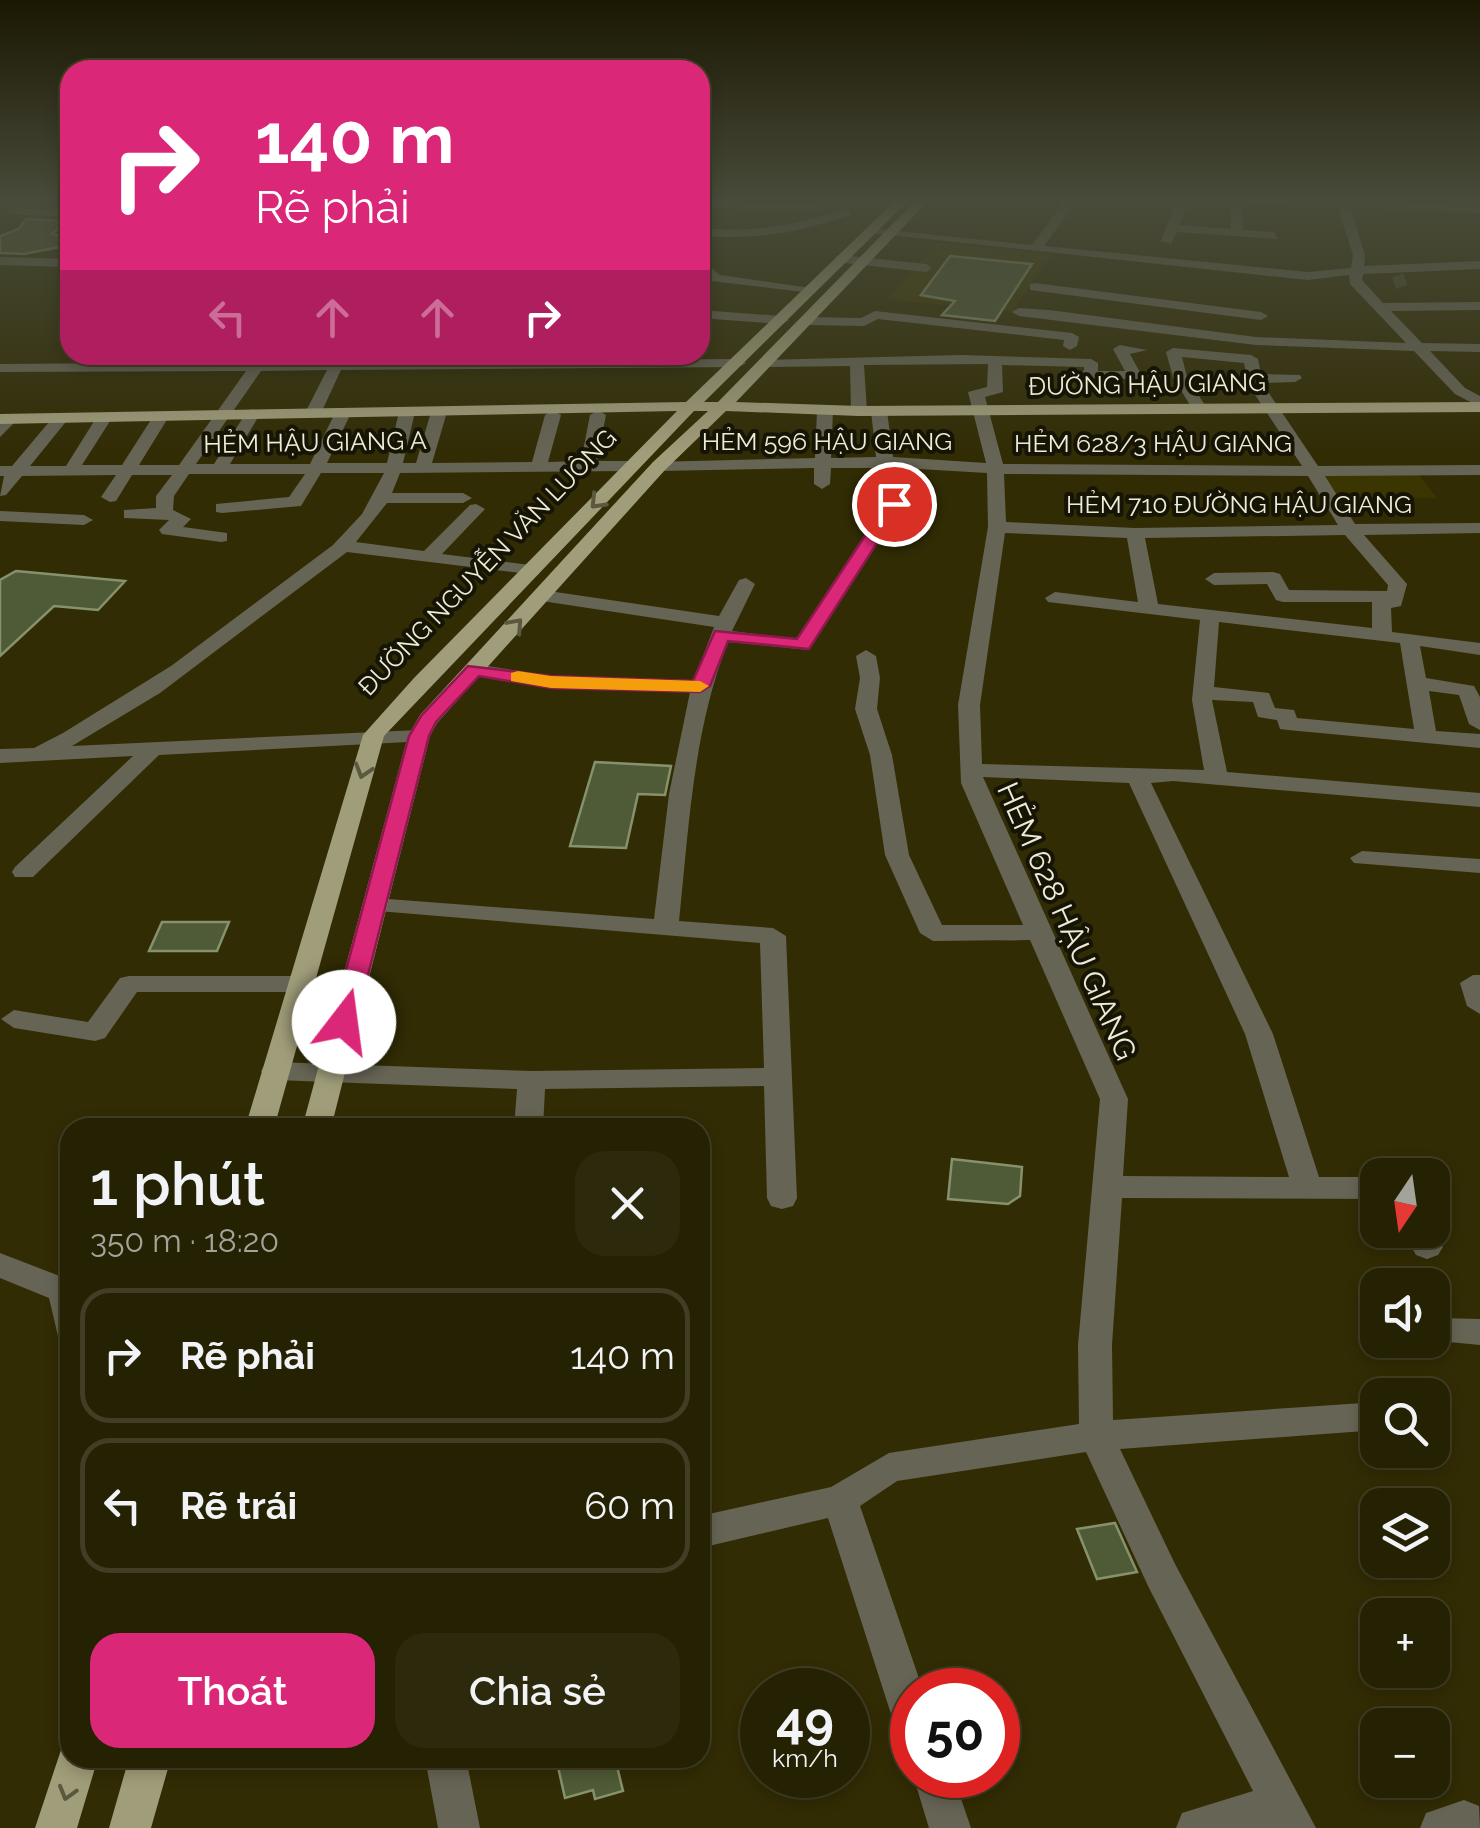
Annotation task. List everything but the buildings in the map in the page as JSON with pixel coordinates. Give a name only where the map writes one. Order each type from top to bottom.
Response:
[{"type":"main road","name":"ĐƯỜNG NGUYỄN VĂN LUÔNG","points":[[319,1118],[419,736],[428,720],[658,466],[739,363],[816,284]]},
{"type":"main road","name":"ĐƯỜNG NGUYỄN VĂN LUÔNG","points":[[262,1118],[374,736],[630,466],[768,363],[845,284]]},
{"type":"main road","name":"ĐƯỜNG HẬU GIANG","points":[[3,420],[526,411],[554,407],[879,411],[1480,404]]},
{"type":"main road","name":"ĐƯỜNG HẬU GIANG","points":[[3,420],[198,409],[226,414]]},
{"type":"main road","name":"ĐƯỜNG HẬU GIANG","points":[[526,411],[598,415],[699,411]]},
{"type":"main road","points":[[56,1828],[74,1768]]},
{"type":"main road","points":[[130,1828],[147,1768]]},
{"type":"street","points":[[765,284],[811,289]]},
{"type":"street","points":[[1011,329],[1038,284]]},
{"type":"street","points":[[1098,284],[1162,304],[1262,316]]},
{"type":"street","points":[[1362,284],[1416,346],[1460,390],[1480,404]]},
{"type":"street","points":[[1162,304],[1182,290]]},
{"type":"street","points":[[1198,407],[1180,377],[1173,352],[1184,344],[1202,311],[1227,295]]},
{"type":"street","points":[[1379,307],[1480,306]]},
{"type":"street","points":[[1019,312],[1114,320],[1212,355],[1250,359],[1253,378],[1349,529],[1398,584],[1394,602],[1382,604],[1382,635]]},
{"type":"street","points":[[710,315],[782,320]]},
{"type":"street","points":[[809,321],[864,322],[874,315],[1072,336],[1070,346]]},
{"type":"street","points":[[768,363],[995,366],[1136,376],[1120,349],[1184,344],[1480,348]]},
{"type":"street","points":[[710,363],[739,363]]},
{"type":"street","points":[[856,363],[859,411]]},
{"type":"street","points":[[0,368],[98,365]]},
{"type":"street","points":[[164,513],[165,496],[188,469],[258,365]]},
{"type":"street","points":[[324,365],[470,365]]},
{"type":"street","points":[[313,413],[336,366]]},
{"type":"street","points":[[983,410],[976,392],[996,392],[995,366]]},
{"type":"street","points":[[1253,378],[1295,378]]},
{"type":"street","name":"HẺM 628 HẬU GIANG","points":[[983,410],[995,466],[997,527],[969,705],[972,784],[1114,1098],[1106,1186]]},
{"type":"street","points":[[819,411],[821,474]]},
{"type":"street","points":[[879,411],[885,462]]},
{"type":"street","points":[[222,508],[294,502],[317,467],[343,412]]},
{"type":"street","points":[[0,770],[21,755],[95,729],[342,546],[382,498],[395,467],[407,412]]},
{"type":"street","points":[[423,466],[439,412]]},
{"type":"street","points":[[220,468],[252,414]]},
{"type":"street","points":[[539,466],[553,415]]},
{"type":"street","points":[[588,466],[598,415]]},
{"type":"street","points":[[0,491],[62,418]]},
{"type":"street","points":[[70,470],[104,418]]},
{"type":"street","points":[[110,497],[160,418]]},
{"type":"street","name":"HẺM 596 HẬU GIANG","points":[[658,466],[821,474],[885,462],[995,466]]},
{"type":"street","points":[[542,596],[802,646],[894,504],[912,465]]},
{"type":"street","name":"HẺM HẬU GIANG A","points":[[0,470],[630,466]]},
{"type":"street","name":"HẺM 628/3 HẬU GIANG","points":[[995,466],[1063,472],[1480,470]]},
{"type":"street","points":[[260,496],[278,468]]},
{"type":"street","points":[[382,498],[470,503],[429,557]]},
{"type":"street","points":[[130,514],[164,513],[182,519],[168,530],[221,537]]},
{"type":"street","points":[[0,516],[84,520]]},
{"type":"street","name":"HẺM 710 ĐƯỜNG HẬU GIANG","points":[[997,527],[1135,533],[1480,528]]},
{"type":"street","points":[[1135,533],[1150,607]]},
{"type":"street","points":[[342,546],[531,570]]},
{"type":"street","points":[[1214,579],[1273,578],[1283,596],[1395,597]]},
{"type":"street","points":[[666,926],[700,686],[746,584]]},
{"type":"street","points":[[1055,598],[1480,649]]},
{"type":"street","points":[[1210,615],[1203,692],[1216,779]]},
{"type":"street","points":[[1409,639],[1426,736]]},
{"type":"street","points":[[866,656],[870,678],[866,709],[881,755],[897,854],[933,933],[1041,932]]},
{"type":"street","points":[[475,670],[551,682],[700,686]]},
{"type":"street","points":[[1414,684],[1467,690],[1480,724]]},
{"type":"street","points":[[1203,692],[1262,696],[1265,712],[1286,714],[1288,724],[1480,741]]},
{"type":"street","points":[[21,755],[419,736]]},
{"type":"street","points":[[24,872],[156,746]]},
{"type":"street","points":[[972,770],[1136,777],[1173,774],[1480,800]]},
{"type":"street","points":[[1136,777],[1259,1034],[1307,1186]]},
{"type":"street","points":[[1362,858],[1480,866]]},
{"type":"street","points":[[374,905],[773,936],[782,1198]]},
{"type":"street","points":[[14,1020],[95,1032],[129,984],[300,984]]},
{"type":"street","points":[[276,1071],[532,1080],[778,1077]]},
{"type":"street","points":[[529,1118],[532,1080]]},
{"type":"street","points":[[1197,1828],[1288,1816],[1162,1576],[1096,1436],[1094,1344],[1106,1186],[1360,1187]]},
{"type":"street","points":[[0,1265],[60,1290]]},
{"type":"street","points":[[1450,1331],[1480,1332]]},
{"type":"street","points":[[710,1530],[840,1500],[889,1468],[1096,1436],[1360,1417]]},
{"type":"street","points":[[840,1500],[896,1668]]},
{"type":"street","points":[[448,1768],[459,1828]]},
{"type":"street","points":[[940,1798],[950,1828]]},
{"type":"shaded area","points":[[900,284],[1031,284],[1012,312],[887,299]]},
{"type":"shaded area","points":[[1319,475],[1419,475],[1437,498],[1334,498]]},
{"type":"slow traffic","points":[[518,677],[551,682],[700,686]]},
{"type":"route","points":[[344,1022],[419,736],[428,720],[475,670],[551,682],[700,686],[721,635],[802,646],[894,504]]}]
